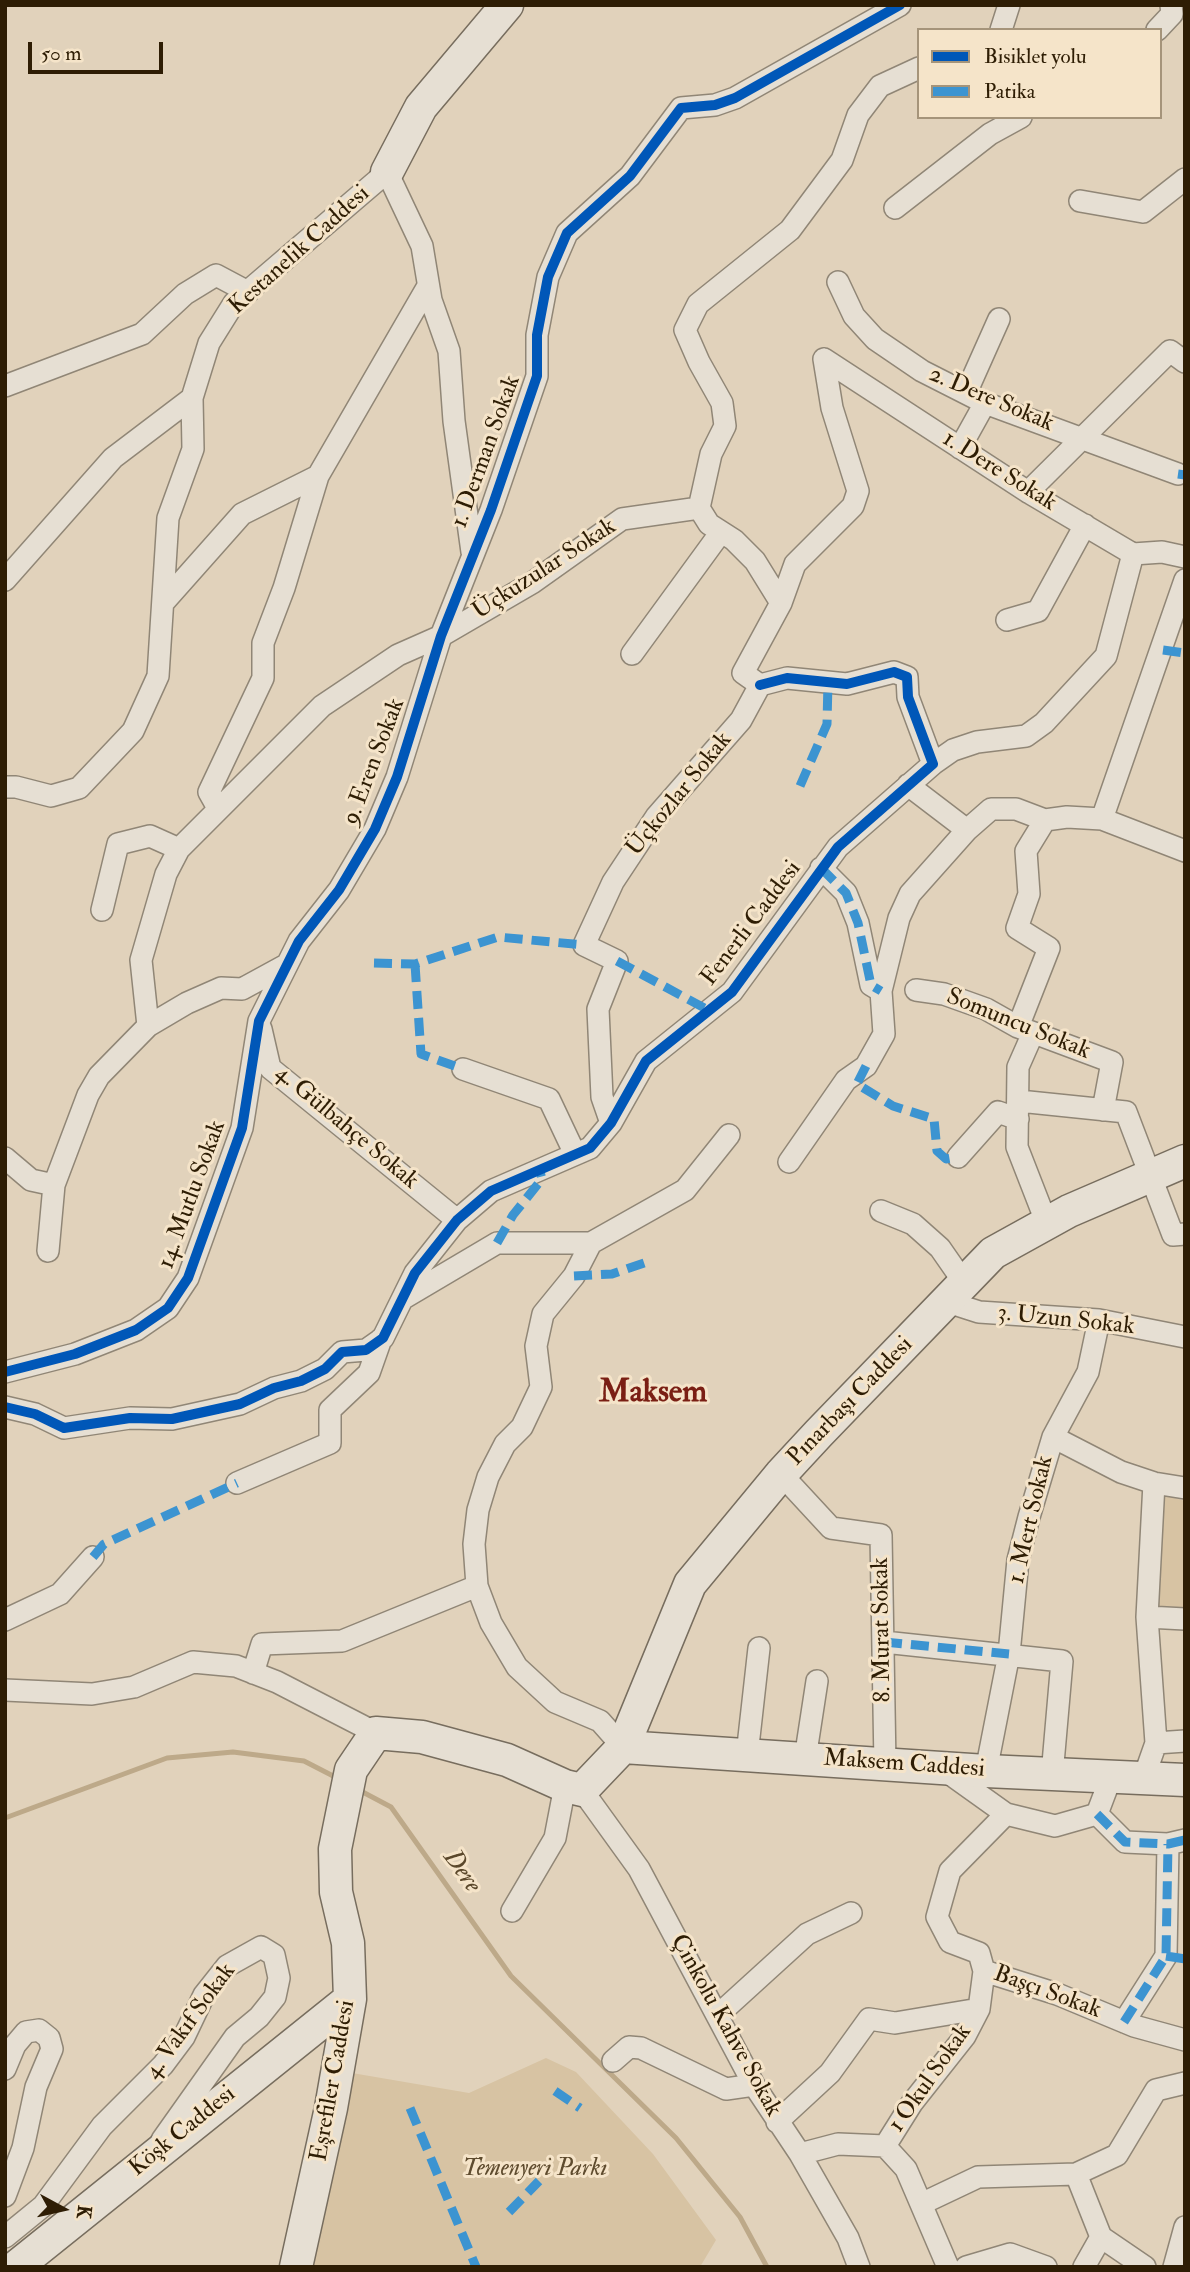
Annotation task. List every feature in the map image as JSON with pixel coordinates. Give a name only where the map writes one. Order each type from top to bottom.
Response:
[{"type":"main road","name":"Kestanelik Caddesi","points":[[387,172],[421,107],[507,5]]},
{"type":"main road","name":"Pınarbaşı Caddesi","points":[[622,1747],[690,1584],[781,1474],[993,1253],[1047,1224],[1170,1172]]},
{"type":"main road","points":[[376,1733],[422,1737],[507,1760],[574,1788],[622,1747]]},
{"type":"main road","name":"Eşrefiler Caddesi","points":[[296,2267],[331,2108],[350,1998],[348,1943],[336,1892],[335,1849],[351,1770],[376,1733]]},
{"type":"main road","name":"Maksem Caddesi","points":[[622,1747],[1052,1775],[1185,1780]]},
{"type":"main road","name":"Köşk Caddesi","points":[[16,2267],[350,1998]]},
{"type":"street","name":"1. Derman Sokak","points":[[441,636],[537,376],[537,335],[548,276],[567,233],[630,177],[681,108],[715,105],[735,99],[900,5]]},
{"type":"street","points":[[1002,28],[1010,5]]},
{"type":"street","points":[[1159,28],[1172,14],[1171,5]]},
{"type":"street","points":[[917,69],[880,86],[858,115],[842,160],[790,230],[698,304],[685,330],[722,403],[725,426],[711,454],[699,508],[709,524],[728,536],[755,561],[781,603],[743,673],[760,685],[787,678],[848,684],[894,672],[907,677],[908,697],[933,764]]},
{"type":"street","points":[[895,208],[990,134],[1017,119]]},
{"type":"street","points":[[387,172],[422,246],[428,286],[449,351],[454,421],[473,554]]},
{"type":"street","name":"Kestanelik Caddesi","points":[[5,788],[16,787],[51,796],[79,788],[133,730],[158,676],[168,518],[193,449],[192,398],[209,343],[234,303],[387,172]]},
{"type":"street","points":[[1080,201],[1143,212],[1185,178]]},
{"type":"street","points":[[5,386],[142,334],[185,294],[216,275],[248,292]]},
{"type":"street","name":"2. Dere Sokak","points":[[838,282],[854,316],[875,339],[922,371],[985,403],[1178,474]]},
{"type":"street","points":[[218,808],[209,792],[263,678],[263,643],[284,588],[318,476],[428,286]]},
{"type":"street","points":[[966,393],[999,319]]},
{"type":"street","points":[[1028,492],[1082,438],[1177,356]]},
{"type":"street","name":"1. Dere Sokak","points":[[781,603],[795,564],[853,506],[858,491],[832,408],[824,359],[1028,492],[1133,554]]},
{"type":"street","points":[[5,580],[113,458],[192,398]]},
{"type":"street","points":[[960,448],[985,403]]},
{"type":"street","points":[[163,603],[242,514],[318,476]]},
{"type":"street","name":"Üçkuzular Sokak","points":[[148,1026],[141,960],[166,874],[179,849],[322,706],[398,655],[441,636],[532,583],[622,519],[699,508]]},
{"type":"street","points":[[1007,620],[1038,611],[1085,525]]},
{"type":"street","points":[[632,654],[728,536]]},
{"type":"street","points":[[1133,554],[1163,552],[1185,557]]},
{"type":"street","name":"Fenerli Caddesi","points":[[237,1483],[330,1443],[330,1410],[369,1373],[381,1339],[415,1273],[457,1220],[491,1191],[590,1148],[611,1124],[646,1061],[732,992],[838,847],[908,785],[953,750],[977,741],[1026,736],[1044,723],[1106,656],[1133,554]]},
{"type":"street","points":[[1102,819],[1185,580]]},
{"type":"street","name":"9. Eren Sokak","points":[[286,965],[299,941],[339,890],[375,829],[397,777],[441,636]]},
{"type":"street","name":"Üçkozlar Sokak","points":[[611,1124],[602,1097],[598,1009],[617,961],[583,945],[613,882],[656,817],[741,720],[760,685]]},
{"type":"street","points":[[908,785],[967,830]]},
{"type":"street","points":[[789,1162],[846,1080],[866,1066],[884,1034],[881,991],[900,918],[910,894],[967,830],[991,809],[1016,809],[1045,820],[1068,817],[1102,819],[1184,848]]},
{"type":"street","points":[[1045,820],[1026,851],[1029,894],[1017,928],[1049,948],[1017,1067],[1017,1147],[1047,1224]]},
{"type":"street","points":[[102,910],[118,844],[150,836],[179,849]]},
{"type":"street","points":[[821,868],[846,893],[858,923],[871,985],[881,991]]},
{"type":"street","points":[[48,1251],[54,1185],[85,1104],[99,1076],[148,1026],[187,1003],[221,988],[242,989],[286,965]]},
{"type":"street","name":"14. Mutlu Sokak","points":[[5,1373],[75,1354],[136,1330],[168,1308],[188,1278],[242,1128],[259,1021],[286,965]]},
{"type":"street","name":"Somuncu Sokak","points":[[916,990],[944,994],[986,1009],[1026,1030],[1112,1062],[1103,1110]]},
{"type":"street","name":"4. Gülbahçe Sokak","points":[[259,1021],[270,1068],[457,1220]]},
{"type":"street","points":[[463,1069],[549,1099],[575,1154]]},
{"type":"street","points":[[958,1157],[998,1112],[1126,1112],[1170,1172],[1173,1234],[1185,1234]]},
{"type":"street","points":[[403,1300],[497,1243],[591,1243],[685,1190],[729,1135]]},
{"type":"street","points":[[5,1158],[31,1180],[54,1185]]},
{"type":"street","points":[[881,1211],[913,1224],[940,1248],[957,1293]]},
{"type":"street","points":[[591,1243],[574,1276],[542,1314],[536,1346],[540,1377],[538,1396],[522,1427],[505,1444],[488,1477],[478,1510],[474,1544],[477,1586],[491,1623],[517,1667],[555,1702],[600,1721],[622,1747]]},
{"type":"street","name":"3. Uzun Sokak","points":[[957,1293],[979,1312],[1099,1320],[1185,1337]]},
{"type":"street","name":"1. Mert Sokak","points":[[986,1771],[1009,1654],[1018,1560],[1053,1437],[1088,1372],[1099,1320]]},
{"type":"street","points":[[5,1406],[35,1413],[64,1428],[130,1418],[172,1419],[240,1404],[274,1388],[301,1381],[325,1369],[342,1352],[366,1350],[381,1339]]},
{"type":"street","points":[[1053,1437],[1121,1472],[1154,1483],[1185,1488]]},
{"type":"street","name":"8. Murat Sokak","points":[[781,1474],[831,1528],[881,1535],[885,1765]]},
{"type":"street","points":[[1144,1777],[1156,1743],[1147,1617],[1154,1483]]},
{"type":"street","points":[[5,1620],[60,1594],[93,1557]]},
{"type":"street","points":[[253,1673],[262,1644],[342,1641],[477,1586]]},
{"type":"street","points":[[1147,1617],[1185,1619]]},
{"type":"street","points":[[884,1642],[1062,1661],[1052,1775]]},
{"type":"street","points":[[747,1755],[759,1648]]},
{"type":"street","points":[[5,1690],[92,1693],[134,1686],[194,1662],[236,1666],[376,1733]]},
{"type":"street","points":[[805,1759],[817,1681]]},
{"type":"street","points":[[1156,1743],[1185,1741]]},
{"type":"street","points":[[943,1768],[1006,1814],[1055,1826],[1097,1814]]},
{"type":"street","points":[[1097,1814],[1111,1777]]},
{"type":"street","points":[[512,1910],[555,1839],[574,1788]]},
{"type":"street","name":"Çinkolu Kahve Sokak","points":[[574,1788],[639,1869],[754,2085],[800,2154],[848,2238],[859,2267]]},
{"type":"street","name":"Başçı Sokak","points":[[1006,1814],[950,1871],[937,1917],[950,1942],[979,1954],[984,1970],[1057,1994],[1125,2022],[1185,2040]]},
{"type":"street","points":[[1097,1814],[1125,1842],[1176,1842],[1175,1957],[1125,2022]]},
{"type":"street","points":[[718,2015],[807,1934],[851,1913]]},
{"type":"street","name":"4. Vakıf Sokak","points":[[5,2237],[43,2206],[102,2126],[163,2065],[184,2037],[204,1995],[227,1966],[261,1947],[274,1955],[279,1978],[275,1997],[259,2017],[235,2037],[149,2159]]},
{"type":"street","name":"1 Okul Sokak","points":[[884,2146],[912,2103],[965,2036],[979,2009],[984,1970]]},
{"type":"street","points":[[777,2122],[830,2073],[869,2019],[895,2022],[979,2009]]},
{"type":"street","points":[[5,2069],[15,2045],[26,2032],[38,2030],[49,2038],[52,2049],[36,2087],[23,2148],[5,2196]]},
{"type":"street","points":[[613,2061],[629,2047],[641,2048],[726,2089],[754,2085]]},
{"type":"street","points":[[921,2204],[978,2177],[1076,2174],[1117,2155],[1156,2090],[1185,2082]]},
{"type":"street","points":[[800,2154],[838,2144],[884,2146],[906,2169],[948,2267]]},
{"type":"street","points":[[1076,2174],[1101,2237],[1145,2267]]},
{"type":"street","points":[[1174,2267],[1185,2227]]},
{"type":"street","points":[[1084,2267],[1101,2237]]},
{"type":"street","points":[[966,2267],[1010,2254],[1046,2267]]},
{"type":"green space","points":[[1162,1494],[1185,1501],[1185,1612],[1152,1609]]},
{"type":"green space","name":"Temenyeri Parkı","points":[[546,2058],[576,2072],[653,2154],[716,2240],[700,2267],[310,2267],[352,2073],[469,2093]]},
{"type":"waterway","name":"Dere","points":[[5,1818],[167,1758],[233,1752],[304,1761],[339,1779]]},
{"type":"waterway","name":"Dere","points":[[357,1789],[391,1807],[511,1976],[676,2138],[740,2217],[767,2267]]},
{"type":"marked path","points":[[1178,474],[1185,475]]},
{"type":"marked path","points":[[1163,650],[1185,653]]},
{"type":"marked path","points":[[800,786],[827,724],[828,682]]},
{"type":"marked path","points":[[821,868],[846,893],[858,923],[871,985],[881,991]]},
{"type":"marked path","points":[[374,963],[415,964],[498,937],[584,945]]},
{"type":"marked path","points":[[617,961],[710,1011]]},
{"type":"marked path","points":[[415,964],[421,1054],[463,1069]]},
{"type":"marked path","points":[[866,1066],[857,1084],[893,1106],[934,1119],[937,1151],[946,1159],[958,1157]]},
{"type":"marked path","points":[[497,1243],[513,1215],[542,1179],[539,1168]]},
{"type":"marked path","points":[[574,1276],[612,1274],[650,1261]]},
{"type":"marked path","points":[[93,1557],[104,1544],[237,1483]]},
{"type":"marked path","points":[[884,1642],[1009,1654]]},
{"type":"marked path","points":[[1097,1814],[1125,1842],[1168,1844],[1185,1840]]},
{"type":"marked path","points":[[1124,2022],[1166,1956],[1168,1844]]},
{"type":"marked path","points":[[1166,1956],[1185,1959]]},
{"type":"marked path","points":[[555,2091],[580,2108]]},
{"type":"marked path","points":[[410,2108],[476,2267]]},
{"type":"marked path","points":[[509,2212],[539,2181]]},
{"type":"cycle path","points":[[5,1372],[75,1354],[136,1330],[168,1308],[188,1278],[242,1128],[259,1021],[299,941],[339,890],[375,829],[397,777],[441,636],[491,510],[537,376],[537,335],[548,277],[567,233],[630,176],[681,108],[715,105],[735,98],[900,5]]},
{"type":"cycle path","points":[[5,1407],[35,1414],[64,1428],[130,1418],[172,1419],[240,1404],[274,1388],[301,1381],[325,1369],[342,1352],[366,1350],[383,1338],[415,1273],[457,1220],[491,1191],[590,1148],[611,1123],[646,1061],[732,992],[838,847],[933,764],[908,697],[907,677],[894,672],[847,684],[787,678],[760,685]]},
{"type":"district","name":"Maksem","points":[[653,1394]]}]
